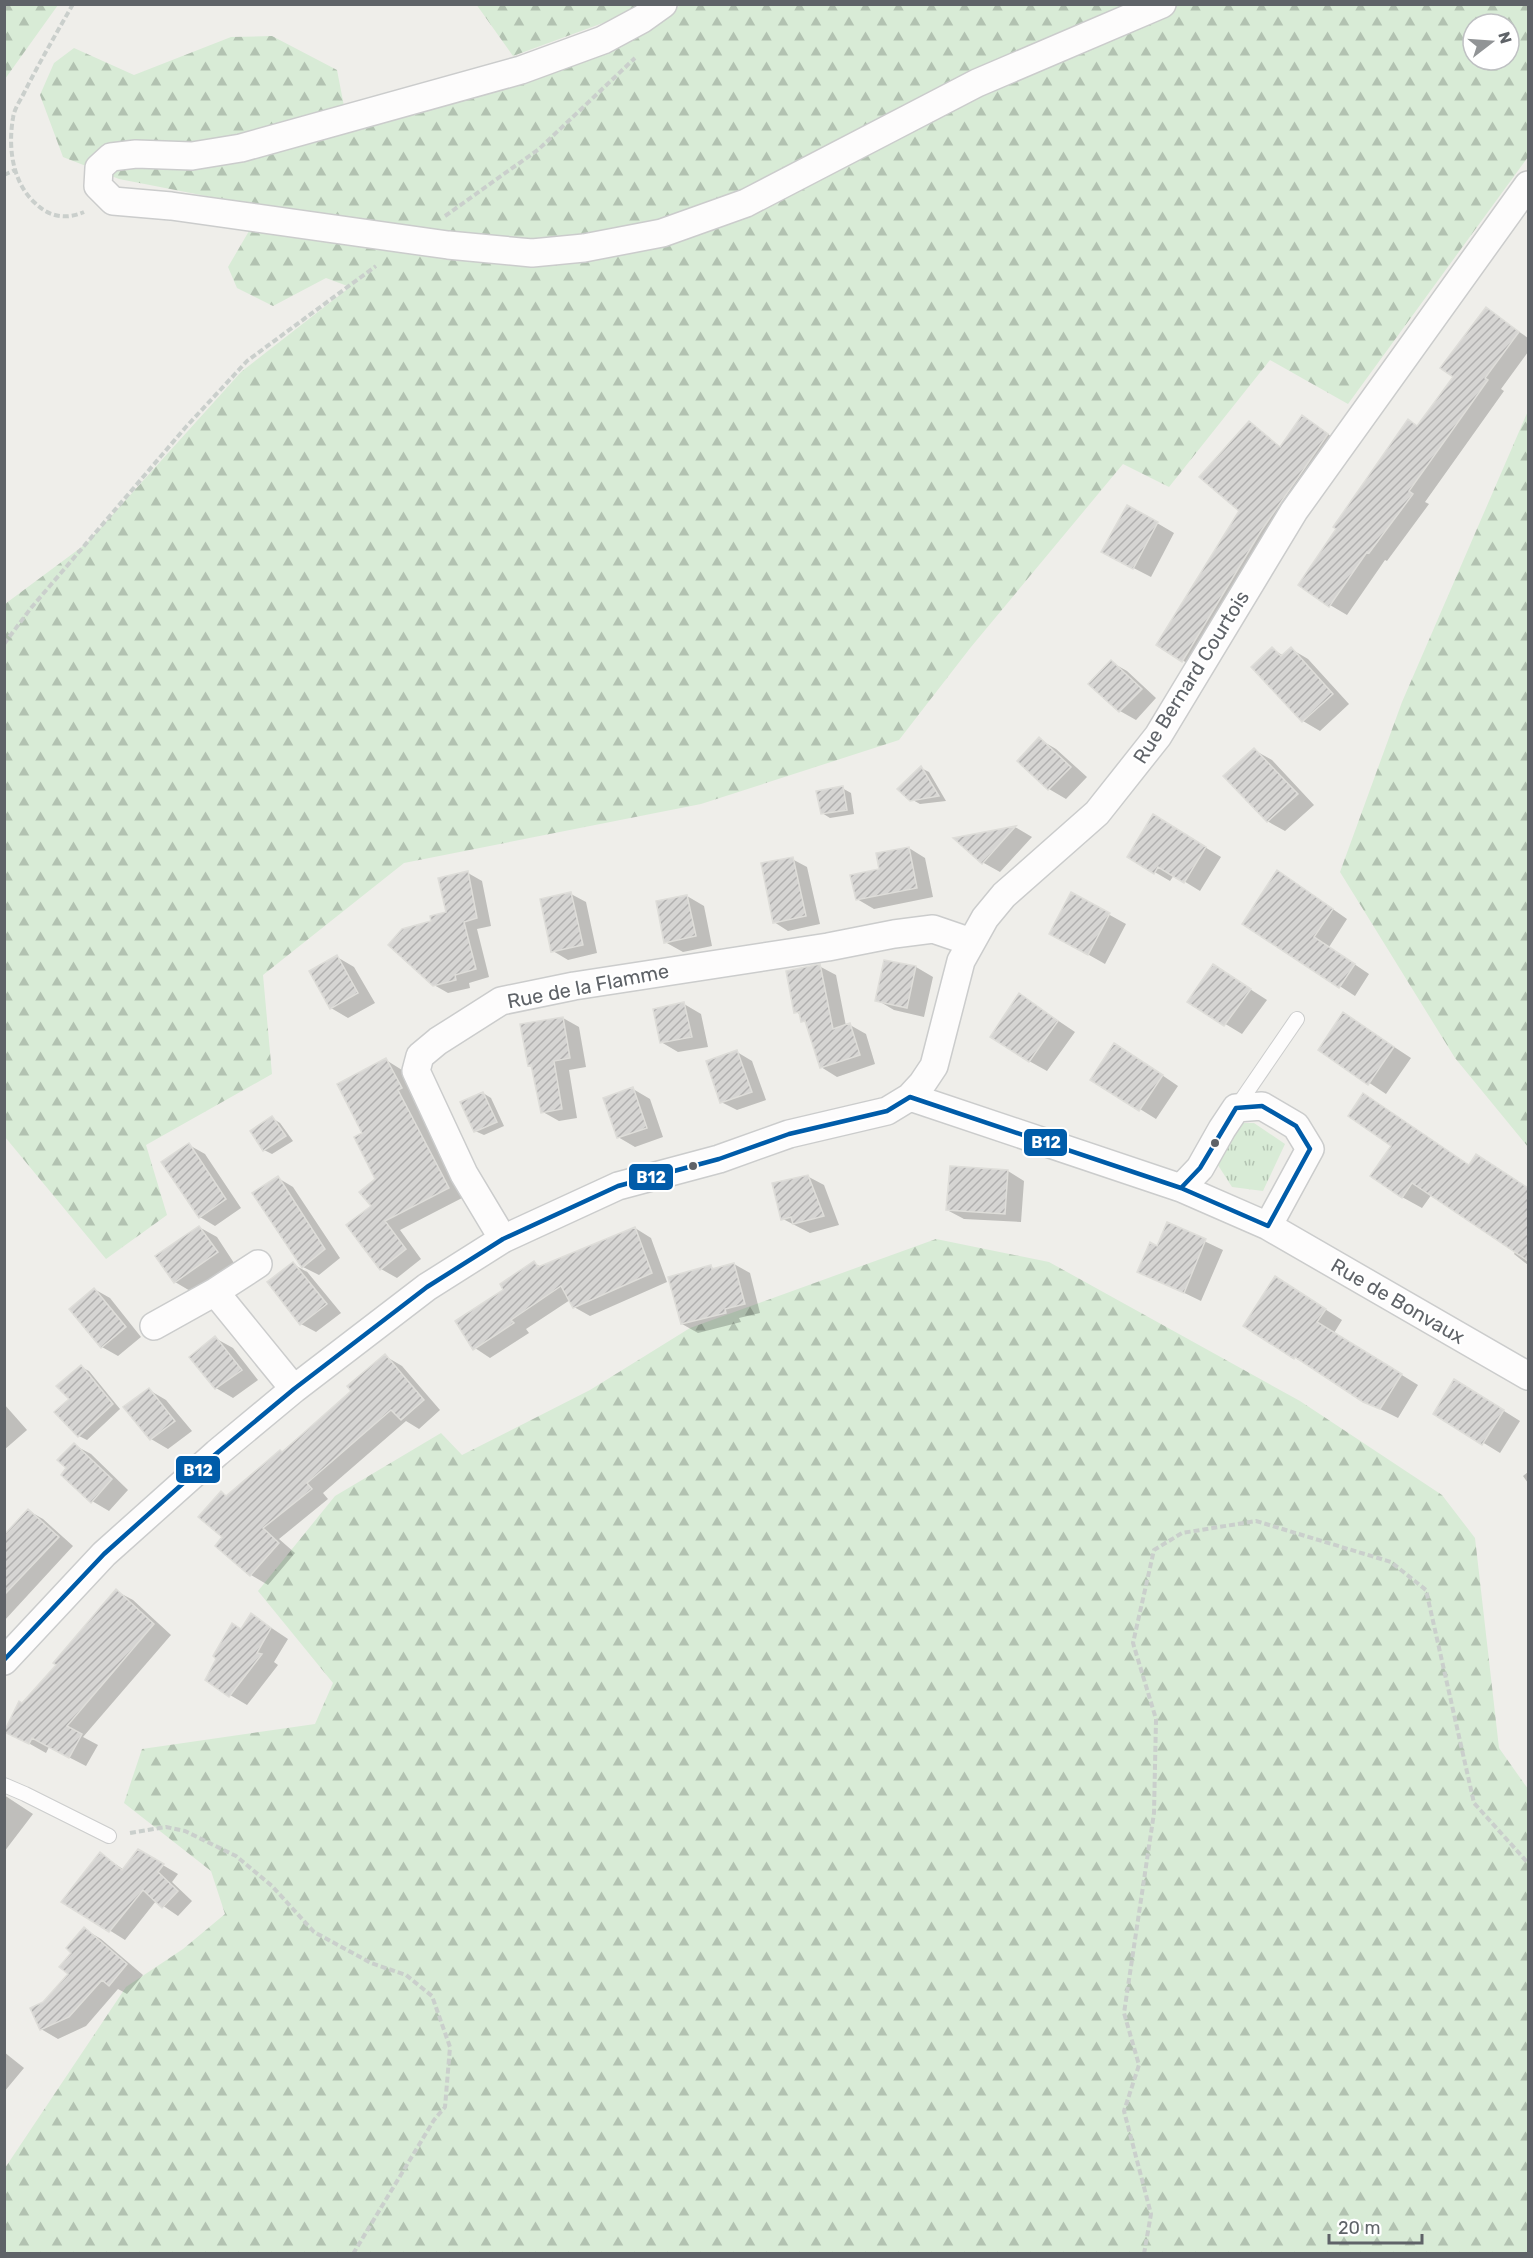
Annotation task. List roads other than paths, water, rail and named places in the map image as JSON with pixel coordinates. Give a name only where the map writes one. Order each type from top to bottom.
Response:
[{"type":"street","points":[[663,4],[642,19],[603,40],[520,70],[241,148],[192,156],[136,154],[111,157],[99,168],[98,186],[113,201],[171,206],[411,240],[532,253],[584,248],[662,233],[746,203],[978,83],[1162,4]]},
{"type":"street","name":"Rue Bernard Courtois","points":[[4,1661],[104,1554],[217,1453],[294,1389],[427,1287],[503,1239],[618,1186],[719,1159],[789,1134],[886,1111],[910,1097],[934,1066],[961,961],[985,918],[1004,895],[1097,813],[1158,736],[1294,512],[1528,185]]},
{"type":"street","name":"Rue de la Flamme","points":[[503,1239],[464,1174],[416,1071],[420,1056],[447,1035],[501,1001],[574,986],[933,929],[971,942]]},
{"type":"street","name":"Rue de Bonvaux","points":[[910,1097],[1180,1188],[1268,1226],[1528,1376]]},
{"type":"street","points":[[1180,1188],[1200,1168],[1236,1108],[1262,1106],[1296,1126],[1310,1149],[1268,1226]]},
{"type":"street","points":[[154,1326],[215,1292],[258,1264]]},
{"type":"street","points":[[215,1292],[294,1389]]},
{"type":"lane","points":[[1236,1108],[1297,1019]]},
{"type":"lane","points":[[4,1785],[109,1836]]}]
